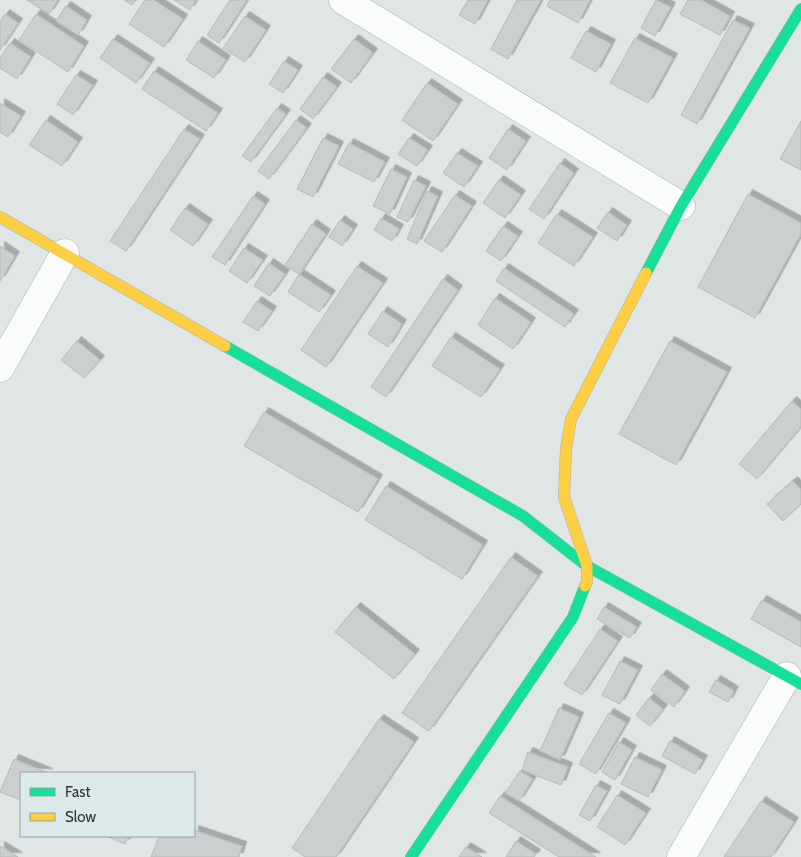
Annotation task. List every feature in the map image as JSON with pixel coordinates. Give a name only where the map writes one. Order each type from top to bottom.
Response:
[{"type":"street","points":[[342,0],[681,206]]},
{"type":"street","points":[[411,857],[574,617],[586,582],[586,566],[564,497],[566,449],[571,418],[681,206],[801,9]]},
{"type":"street","points":[[0,217],[523,516],[586,566],[794,680],[681,857]]},
{"type":"street","points":[[0,368],[65,253]]},
{"type":"building","points":[[27,0],[58,0],[49,14]]},
{"type":"building","points":[[124,0],[136,0],[132,5]]},
{"type":"building","points":[[145,0],[154,0],[183,19],[164,47],[129,24]]},
{"type":"building","points":[[174,0],[196,0],[190,10]]},
{"type":"building","points":[[230,0],[247,0],[219,43],[207,35]]},
{"type":"building","points":[[468,0],[488,0],[475,24],[459,15]]},
{"type":"building","points":[[517,0],[541,0],[508,59],[491,49]]},
{"type":"building","points":[[550,0],[590,0],[578,23],[547,6]]},
{"type":"building","points":[[656,0],[671,7],[655,36],[641,28]]},
{"type":"building","points":[[688,0],[701,0],[730,16],[720,35],[680,14]]},
{"type":"building","points":[[66,6],[87,20],[78,35],[56,21]]},
{"type":"building","points":[[5,14],[18,23],[0,50],[0,22]]},
{"type":"building","points":[[36,14],[84,46],[68,72],[19,40]]},
{"type":"building","points":[[245,16],[266,30],[245,62],[223,48]]},
{"type":"building","points":[[733,20],[750,28],[697,124],[681,115]]},
{"type":"building","points":[[586,31],[611,44],[596,72],[571,58]]},
{"type":"building","points":[[635,38],[673,58],[648,103],[610,83]]},
{"type":"building","points":[[113,39],[150,63],[136,83],[100,58]]},
{"type":"building","points":[[354,39],[373,53],[351,83],[331,69]]},
{"type":"building","points":[[198,41],[226,60],[214,78],[186,60]]},
{"type":"building","points":[[10,43],[31,57],[17,79],[0,68],[0,58]]},
{"type":"building","points":[[284,61],[298,70],[283,93],[269,84]]},
{"type":"building","points":[[154,71],[218,113],[206,131],[142,89]]},
{"type":"building","points":[[76,75],[93,85],[73,115],[57,104]]},
{"type":"building","points":[[323,77],[337,87],[313,119],[300,109]]},
{"type":"building","points":[[427,83],[458,104],[433,141],[402,120]]},
{"type":"building","points":[[0,103],[21,116],[8,137],[0,132]]},
{"type":"building","points":[[277,108],[286,114],[251,162],[242,156]]},
{"type":"building","points":[[46,120],[78,142],[62,166],[29,145]]},
{"type":"building","points":[[296,120],[307,128],[269,179],[258,171]]},
{"type":"building","points":[[801,121],[801,170],[780,159]]},
{"type":"building","points":[[184,129],[200,139],[126,251],[110,241]]},
{"type":"building","points":[[508,129],[526,141],[507,170],[489,158]]},
{"type":"building","points":[[323,138],[339,146],[313,197],[297,189]]},
{"type":"building","points":[[409,138],[428,150],[417,166],[398,154]]},
{"type":"building","points":[[349,143],[385,162],[374,182],[338,164]]},
{"type":"building","points":[[457,153],[478,166],[464,187],[443,173]]},
{"type":"building","points":[[560,163],[574,173],[544,219],[529,209]]},
{"type":"building","points":[[391,169],[407,177],[390,214],[373,206]]},
{"type":"building","points":[[414,180],[426,186],[408,222],[397,217]]},
{"type":"building","points":[[499,180],[521,195],[505,218],[483,203]]},
{"type":"building","points":[[427,191],[438,196],[417,244],[407,239]]},
{"type":"building","points":[[748,194],[801,223],[801,234],[755,318],[698,287]]},
{"type":"building","points":[[455,195],[472,206],[442,252],[424,241]]},
{"type":"building","points":[[253,196],[265,204],[225,265],[212,257]]},
{"type":"building","points":[[185,208],[208,224],[193,246],[170,230]]},
{"type":"building","points":[[608,212],[627,225],[617,241],[597,228]]},
{"type":"building","points":[[557,214],[593,237],[574,266],[538,243]]},
{"type":"building","points":[[381,218],[399,229],[392,241],[374,230]]},
{"type":"building","points":[[340,220],[353,229],[342,246],[329,237]]},
{"type":"building","points":[[312,224],[326,234],[299,274],[285,265]]},
{"type":"building","points":[[503,226],[518,236],[501,261],[486,251]]},
{"type":"building","points":[[0,246],[15,256],[0,281]]},
{"type":"building","points":[[244,248],[263,260],[247,283],[229,271]]},
{"type":"building","points":[[269,263],[285,274],[270,296],[254,286]]},
{"type":"building","points":[[357,266],[383,283],[326,367],[301,350]]},
{"type":"building","points":[[504,268],[574,314],[565,327],[496,281]]},
{"type":"building","points":[[299,274],[331,295],[319,312],[288,292]]},
{"type":"building","points":[[443,279],[458,290],[386,397],[371,387]]},
{"type":"building","points":[[495,298],[531,322],[513,349],[478,325]]},
{"type":"building","points":[[257,301],[272,311],[258,331],[243,322]]},
{"type":"building","points":[[383,311],[402,324],[388,347],[368,334]]},
{"type":"building","points":[[451,337],[500,369],[481,397],[432,366]]},
{"type":"building","points":[[77,341],[100,360],[84,378],[61,360]]},
{"type":"building","points":[[670,341],[727,372],[676,465],[619,434]]},
{"type":"building","points":[[792,401],[801,409],[801,427],[757,479],[739,464]]},
{"type":"building","points":[[264,412],[378,479],[358,512],[244,446]]},
{"type":"building","points":[[793,481],[801,490],[801,504],[783,521],[767,504]]},
{"type":"building","points":[[386,486],[483,545],[462,579],[365,520]]},
{"type":"building","points":[[511,557],[538,576],[429,731],[402,713]]},
{"type":"building","points":[[762,600],[801,622],[801,647],[751,619]]},
{"type":"building","points":[[356,607],[415,654],[394,679],[335,632]]},
{"type":"building","points":[[604,607],[637,627],[630,638],[597,619]]},
{"type":"building","points":[[600,629],[618,641],[582,695],[564,684]]},
{"type":"building","points":[[620,661],[638,670],[620,704],[602,695]]},
{"type":"building","points":[[662,674],[685,691],[674,707],[651,690]]},
{"type":"building","points":[[716,680],[734,691],[728,702],[709,692]]},
{"type":"building","points":[[649,698],[663,709],[650,726],[636,715]]},
{"type":"building","points":[[559,708],[579,717],[560,760],[540,751]]},
{"type":"building","points":[[609,713],[626,723],[596,774],[579,764]]},
{"type":"building","points":[[379,719],[414,742],[336,857],[305,857],[292,848]]},
{"type":"building","points":[[670,741],[703,760],[695,774],[662,756]]},
{"type":"building","points":[[619,742],[632,750],[615,780],[602,772]]},
{"type":"building","points":[[528,752],[568,767],[561,785],[522,770]]},
{"type":"building","points":[[635,757],[662,770],[648,797],[621,784]]},
{"type":"building","points":[[14,759],[46,772],[20,772],[20,800],[0,792]]},
{"type":"building","points":[[520,771],[533,779],[519,801],[505,793]]},
{"type":"building","points":[[596,785],[607,791],[590,821],[579,815]]},
{"type":"building","points":[[617,795],[646,813],[625,845],[597,827]]},
{"type":"building","points":[[500,796],[596,857],[559,857],[489,813]]},
{"type":"building","points":[[761,801],[794,822],[771,857],[724,857]]},
{"type":"building","points":[[195,830],[242,846],[239,857],[151,857],[159,837],[195,837]]},
{"type":"building","points":[[108,837],[128,837],[125,844]]},
{"type":"building","points":[[516,841],[536,854],[534,857],[506,857]]},
{"type":"building","points":[[0,846],[18,857],[0,857]]},
{"type":"building","points":[[466,847],[482,857],[459,857]]},
{"type":"traffic: fast","points":[[646,273],[681,206],[801,9]]},
{"type":"traffic: fast","points":[[225,346],[523,516],[587,566],[801,684]]},
{"type":"traffic: fast","points":[[411,857],[573,617],[585,586]]},
{"type":"traffic: slow","points":[[0,217],[225,346]]},
{"type":"traffic: slow","points":[[585,586],[587,582],[587,566],[564,497],[566,449],[571,419],[646,273]]}]
